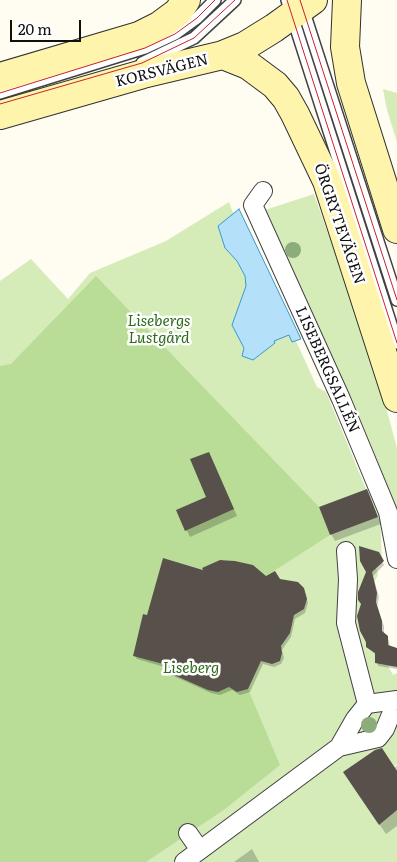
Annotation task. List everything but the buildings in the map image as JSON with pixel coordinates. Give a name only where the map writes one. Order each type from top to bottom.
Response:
[{"type":"main road","name":"KORSVÄGEN","points":[[0,115],[137,57],[159,26],[178,12],[186,0]]},
{"type":"main road","points":[[347,0],[345,47],[352,83],[397,229]]},
{"type":"main road","name":"KORSVÄGEN","points":[[0,78],[137,57],[223,55],[245,46],[299,5]]},
{"type":"main road","name":"ÖRGRYTEVÄGEN","points":[[223,55],[248,65],[275,85],[286,98],[295,114],[327,181],[397,398]]},
{"type":"street","name":"LISEBERGSALLÉN","points":[[263,191],[253,205],[352,425],[388,512],[392,551]]},
{"type":"street","points":[[346,550],[348,580],[346,623],[367,704]]},
{"type":"street","points":[[339,747],[355,719],[367,704],[397,700]]},
{"type":"street","points":[[184,862],[339,747],[378,738],[385,729],[397,700]]},
{"type":"street","points":[[188,833],[200,850]]},
{"type":"lane","points":[[0,93],[137,57],[197,18],[215,0]]},
{"type":"lane","points":[[0,104],[194,38],[234,0]]},
{"type":"lane","points":[[299,5],[397,300]]},
{"type":"lane","points":[[299,5],[397,343]]},
{"type":"green space","points":[[383,89],[397,93],[397,142],[387,110]]},
{"type":"green space","points":[[314,194],[373,359],[397,448],[397,508],[368,438],[265,210]]},
{"type":"green space","name":"Liseberg","points":[[229,202],[233,213],[239,209],[301,339],[296,341],[317,387],[326,392],[366,489],[370,488],[380,516],[382,563],[376,567],[378,575],[373,584],[377,593],[374,600],[379,610],[376,616],[382,621],[379,632],[388,636],[391,665],[388,666],[393,675],[397,673],[397,764],[394,767],[397,770],[397,862],[0,862],[0,281],[31,259],[68,299],[90,273],[166,241]]},
{"type":"green space","points":[[96,276],[319,507],[330,535],[266,576],[253,565],[235,561],[220,560],[201,569],[163,558],[147,615],[143,615],[133,656],[167,665],[218,692],[229,687],[237,692],[248,689],[280,765],[225,809],[146,862],[0,862],[0,366],[11,364]]},
{"type":"water","points":[[239,209],[301,339],[292,342],[289,335],[274,341],[275,343],[253,360],[242,356],[244,348],[232,325],[246,286],[245,276],[237,261],[225,248],[218,226]]},
{"type":"tram line","points":[[0,93],[145,48],[175,34],[197,18],[215,0]]},
{"type":"tram line","points":[[0,104],[142,63],[194,38],[235,0]]},
{"type":"tram line","points":[[287,0],[397,343]]},
{"type":"tram line","points":[[300,0],[397,300]]},
{"type":"park label","name":"Lisebergs Lustgård","points":[[159,330]]}]
